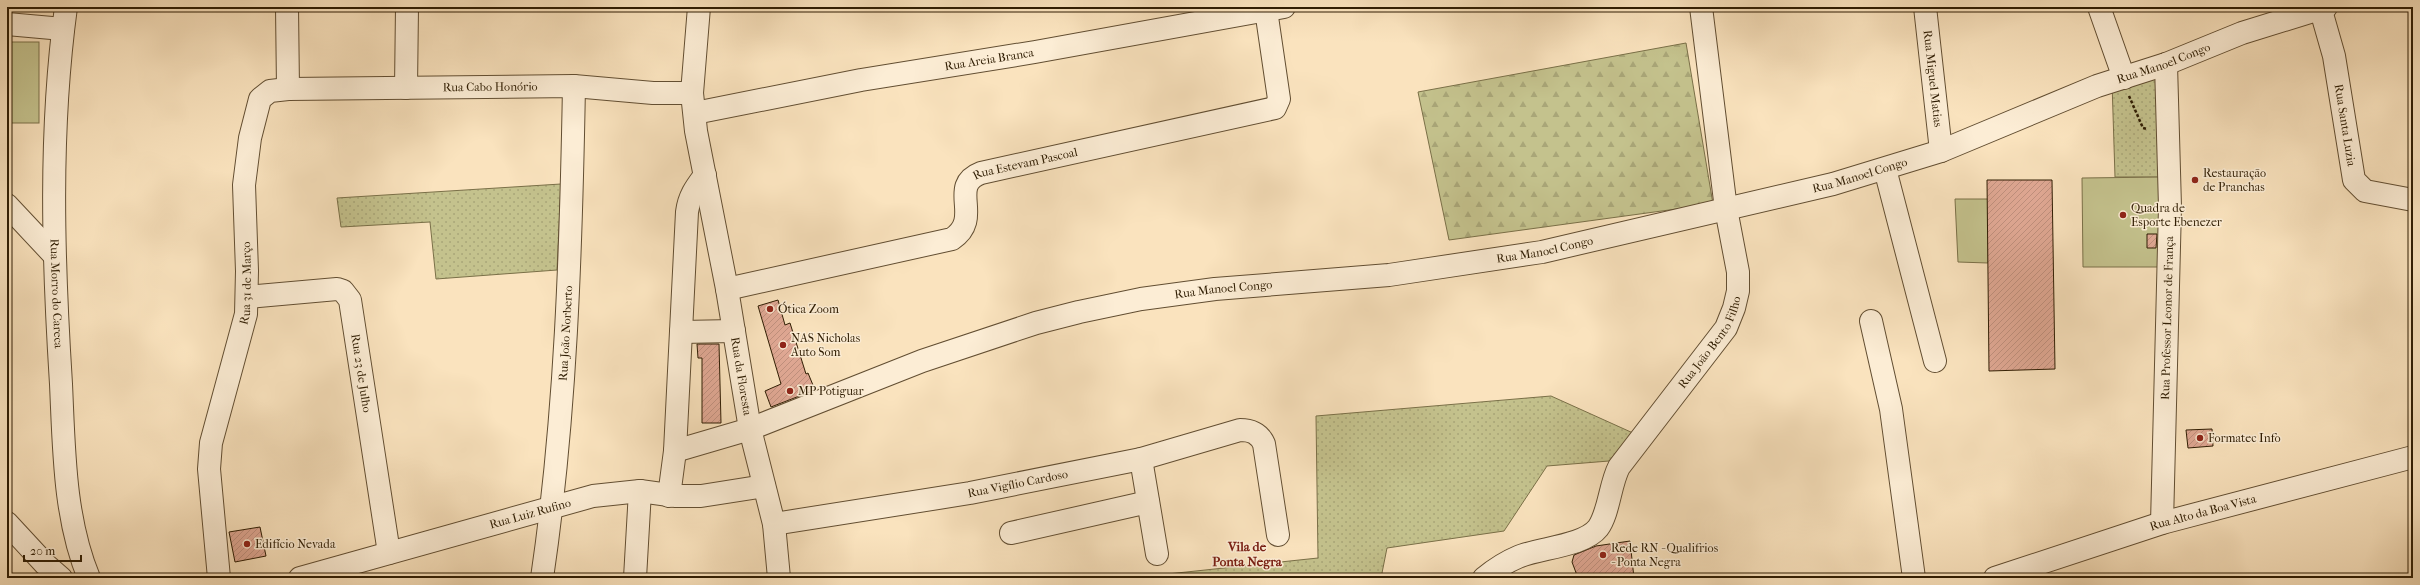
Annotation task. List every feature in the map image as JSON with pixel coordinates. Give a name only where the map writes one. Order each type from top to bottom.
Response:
[{"type":"street","name":"Rua Morro do Careca","points":[[66,7],[54,130],[53,254],[65,463],[72,517],[89,578]]},
{"type":"street","points":[[287,7],[288,89]]},
{"type":"street","points":[[406,88],[407,7]]},
{"type":"street","name":"Rua da Floresta","points":[[699,7],[693,103],[727,289],[750,428],[774,524],[778,578]]},
{"type":"street","name":"Rua João Bento Filho","points":[[1484,578],[1518,557],[1579,539],[1598,528],[1602,521],[1613,479],[1618,467],[1726,328],[1734,308],[1738,291],[1738,272],[1726,209],[1701,7]]},
{"type":"street","name":"Rua Miguel Matias","points":[[1925,7],[1941,151]]},
{"type":"street","points":[[2099,7],[2126,86]]},
{"type":"street","name":"Rua Manoel Congo","points":[[675,451],[750,428],[922,361],[1036,323],[1079,312],[1141,299],[1215,289],[1389,275],[1542,252],[1726,209],[1888,176],[1941,151],[2097,86],[2126,86],[2166,64],[2242,33],[2322,8]]},
{"type":"street","name":"Rua Santa Luzia","points":[[2322,8],[2334,56],[2354,180],[2365,191],[2413,200]]},
{"type":"street","name":"Rua Areia Branca","points":[[693,103],[861,80],[1035,52],[1275,9]]},
{"type":"street","name":"Rua Estevam Pascoal","points":[[727,289],[952,239],[963,230],[967,223],[966,187],[969,180],[981,173],[1269,111],[1278,105],[1279,99],[1275,9]]},
{"type":"street","points":[[7,24],[63,29]]},
{"type":"street","name":"Rua Professor Leonor de França","points":[[2162,523],[2170,207],[2166,64]]},
{"type":"street","name":"Rua Cabo Honório","points":[[288,89],[574,86],[653,93],[693,103]]},
{"type":"street","name":"Rua João Norberto","points":[[542,578],[553,508],[572,240],[574,86]]},
{"type":"street","name":"Rua 31 de Março","points":[[220,578],[209,469],[211,443],[243,326],[247,297],[244,184],[250,138],[260,99],[270,91],[288,89]]},
{"type":"street","points":[[669,496],[675,451],[689,201],[694,188],[706,175]]},
{"type":"street","points":[[1888,176],[1936,361]]},
{"type":"street","points":[[7,205],[53,254]]},
{"type":"street","name":"Rua 23 de Julho","points":[[247,297],[337,290],[347,294],[350,300],[389,553]]},
{"type":"street","points":[[1872,321],[1891,409],[1914,578]]},
{"type":"street","points":[[681,332],[734,331]]},
{"type":"street","name":"Rua Vigílio Cardoso","points":[[774,524],[970,493],[1141,459],[1240,430],[1249,430],[1257,434],[1264,444],[1278,535]]},
{"type":"street","name":"Rua Alto da Boa Vista","points":[[1995,578],[2162,523],[2413,457]]},
{"type":"street","points":[[1141,459],[1157,554]]},
{"type":"street","name":"Rua Luiz Rufino","points":[[300,578],[593,496],[640,491],[669,496],[701,496],[764,486]]},
{"type":"street","points":[[635,578],[640,491]]},
{"type":"street","points":[[1011,533],[1148,502]]},
{"type":"street","points":[[7,522],[45,564],[61,578]]},
{"type":"path","points":[[2126,86],[2144,128],[2168,133]]},
{"type":"green space","points":[[7,42],[39,42],[39,123],[7,123]]},
{"type":"green space","points":[[1686,43],[1713,204],[1449,240],[1418,92]]},
{"type":"green space","points":[[2158,63],[2164,177],[2115,177],[2112,82]]},
{"type":"green space","name":"Quadra de Esporte Ebenezer","points":[[2164,177],[2164,267],[2083,267],[2082,178]]},
{"type":"green space","points":[[561,184],[557,270],[436,279],[430,222],[341,227],[337,198]]},
{"type":"green space","points":[[1955,199],[1988,199],[1988,263],[1958,262]]},
{"type":"green space","points":[[1551,396],[1633,433],[1609,461],[1547,466],[1504,531],[1387,548],[1381,578],[1130,578],[1318,558],[1316,416]]},
{"type":"building","points":[[1987,180],[2052,180],[2055,369],[1989,371]]},
{"type":"building","points":[[2147,234],[2157,234],[2156,248],[2147,248]]},
{"type":"building","points":[[778,300],[785,325],[790,323],[806,374],[808,373],[815,390],[771,407],[765,391],[781,384],[758,306]]},
{"type":"building","points":[[697,344],[719,344],[721,423],[702,423],[702,358],[698,358]]},
{"type":"building","name":"Formatec Info","points":[[2212,429],[2213,446],[2188,448],[2186,430]]},
{"type":"building","name":"Edifício Nevada","points":[[260,527],[266,556],[235,562],[229,532]]},
{"type":"building","name":"Rede RN - Qualifrios - Ponta Negra","points":[[1630,541],[1634,578],[1578,578],[1572,562],[1574,555],[1596,546]]},
{"type":"place","name":"Restauração de Pranchas","points":[[2195,180]]},
{"type":"place","name":"Quadra de Esporte Ebenezer","points":[[2123,215]]},
{"type":"place","name":"Ótica Zoom","points":[[770,309]]},
{"type":"place","name":"NAS Nicholas Auto Som","points":[[783,345]]},
{"type":"place","name":"MP Potiguar","points":[[790,391]]},
{"type":"place","name":"Formatec Info","points":[[2200,438]]},
{"type":"place","name":"Edifício Nevada","points":[[247,544]]},
{"type":"place","name":"Rede RN - Qualifrios - Ponta Negra","points":[[1603,555]]},
{"type":"district","name":"Vila de Ponta Negra","points":[[1247,554]]}]
